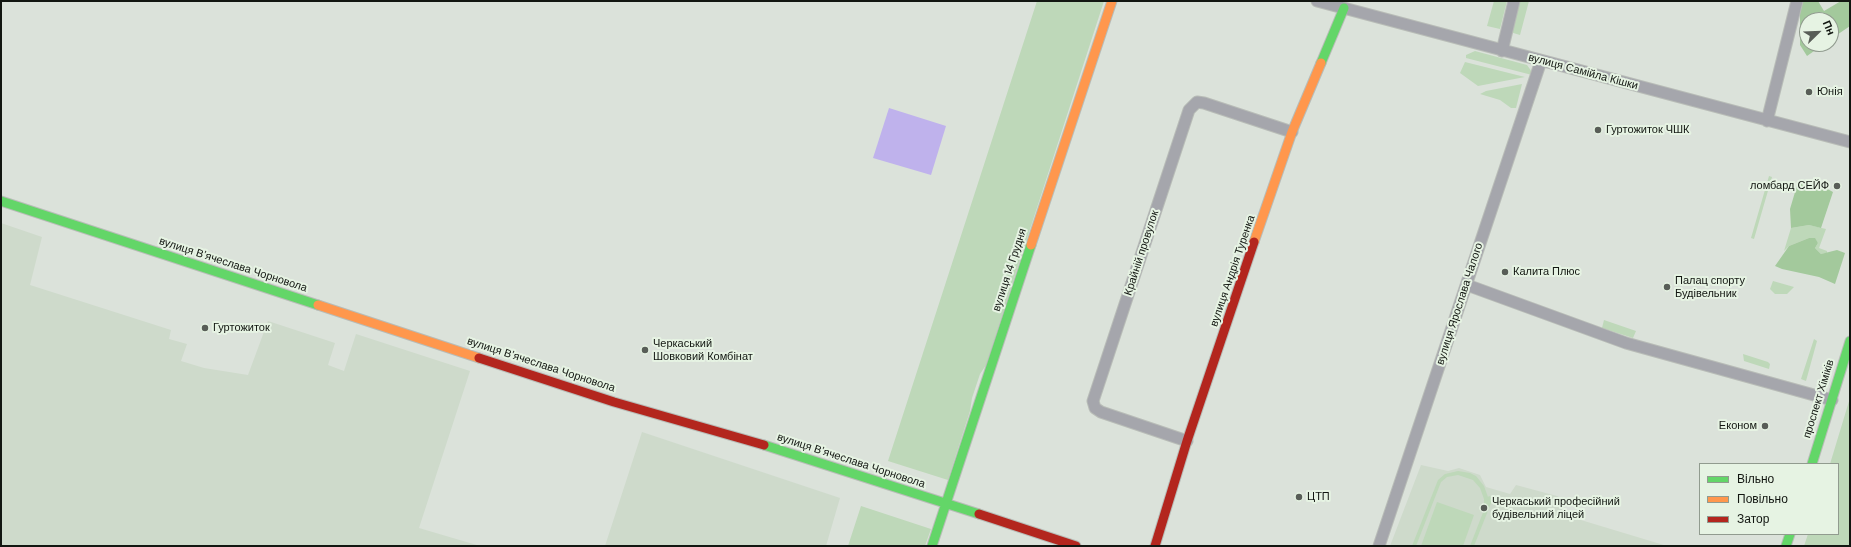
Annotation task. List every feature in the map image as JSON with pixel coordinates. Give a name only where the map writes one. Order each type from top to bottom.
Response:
[{"type":"street","name":"вулиця 14 Грудня","points":[[932,546],[1112,1]]},
{"type":"street","name":"вулиця Самійла Кішки","points":[[1317,1],[1850,142]]},
{"type":"street","points":[[1502,50],[1514,1]]},
{"type":"street","points":[[1767,121],[1797,1]]},
{"type":"street","name":"вулиця Андрія Туренка","points":[[1155,546],[1187,441],[1292,132],[1344,8]]},
{"type":"street","name":"вулиця Ярослава Чалого","points":[[1380,546],[1541,61]]},
{"type":"street","name":"Крайній провулок","points":[[1187,441],[1101,412],[1095,408],[1093,401],[1187,117],[1191,107],[1200,102],[1292,132]]},
{"type":"street","name":"вулиця Вʼячеслава Чорновола","points":[[1,201],[614,402],[772,447],[1076,546]]},
{"type":"street","points":[[1467,285],[1626,343],[1832,400]]},
{"type":"street","name":"проспект Хіміків","points":[[1812,463],[1850,341]]},
{"type":"street","points":[[1786,546],[1790,535]]},
{"type":"shaded area","points":[[889,108],[946,126],[931,175],[873,158]]},
{"type":"shaded area","points":[[1,223],[42,237],[30,285],[171,330],[169,339],[187,344],[181,361],[204,368],[248,375],[268,321],[335,343],[328,365],[344,371],[356,334],[470,371],[419,528],[480,546],[1,546]]},
{"type":"shaded area","points":[[642,432],[840,498],[826,546],[605,546]]},
{"type":"shaded area","name":"Черкаський професійний будівельний ліцей","points":[[1421,465],[1448,471],[1459,468],[1480,475],[1486,487],[1510,494],[1516,485],[1557,496],[1565,501],[1561,514],[1667,546],[1390,546]]},
{"type":"green space","points":[[1037,1],[1104,1],[986,365],[980,374],[972,398],[970,411],[948,480],[888,461]]},
{"type":"green space","points":[[1494,1],[1507,1],[1500,29],[1487,26]]},
{"type":"green space","points":[[1518,1],[1529,1],[1520,35],[1510,32]]},
{"type":"green space","points":[[1803,1],[1818,1],[1824,11],[1841,1],[1850,1],[1850,26],[1839,34],[1839,12],[1800,12]]},
{"type":"green space","points":[[1475,51],[1527,65],[1532,72],[1532,75],[1466,58],[1466,55]]},
{"type":"green space","points":[[1804,52],[1813,52],[1807,56]]},
{"type":"green space","points":[[1465,62],[1525,77],[1478,86],[1460,73]]},
{"type":"green space","points":[[1522,84],[1516,108],[1511,108],[1500,100],[1480,94],[1486,91]]},
{"type":"green space","points":[[1769,176],[1772,177],[1754,239],[1751,238]]},
{"type":"green space","points":[[1809,179],[1833,192],[1821,228],[1809,225],[1791,228],[1790,209],[1798,182]]},
{"type":"green space","points":[[1809,225],[1826,229],[1819,248],[1827,251],[1827,253],[1821,254],[1815,248],[1818,243],[1815,239],[1809,238],[1789,246],[1784,251],[1791,228]]},
{"type":"green space","points":[[1809,238],[1815,238],[1818,243],[1815,248],[1821,254],[1837,250],[1845,253],[1835,284],[1819,277],[1782,269],[1775,266],[1789,246]]},
{"type":"green space","points":[[1773,281],[1794,287],[1787,294],[1775,294],[1770,289]]},
{"type":"green space","points":[[1604,320],[1636,331],[1633,338],[1602,328]]},
{"type":"green space","points":[[1814,339],[1817,341],[1806,381],[1801,379]]},
{"type":"green space","points":[[1743,354],[1768,362],[1770,364],[1769,369],[1744,361]]},
{"type":"green space","points":[[1850,398],[1850,546],[1804,546],[1808,535],[1839,535],[1839,463],[1830,463]]},
{"type":"green space","points":[[1458,471],[1470,473],[1476,476],[1484,486],[1488,497],[1493,498],[1474,546],[1470,546],[1484,510],[1484,499],[1480,488],[1473,480],[1458,475],[1447,477],[1441,482],[1416,546],[1412,546],[1438,480],[1445,474]]},
{"type":"green space","points":[[1437,502],[1474,515],[1463,546],[1421,546]]},
{"type":"green space","points":[[861,506],[931,529],[925,546],[848,546]]},
{"type":"traffic: fast","points":[[1321,63],[1344,8]]},
{"type":"traffic: fast","points":[[1,201],[318,305]]},
{"type":"traffic: fast","points":[[932,546],[1031,245]]},
{"type":"traffic: fast","points":[[1812,463],[1850,341]]},
{"type":"traffic: fast","points":[[764,445],[979,514]]},
{"type":"traffic: fast","points":[[1786,546],[1790,535]]},
{"type":"traffic: slow","points":[[1031,245],[1112,1]]},
{"type":"traffic: slow","points":[[1254,242],[1292,132],[1321,63]]},
{"type":"traffic: slow","points":[[318,305],[479,358]]},
{"type":"traffic: jam","points":[[1155,546],[1187,441],[1254,242]]},
{"type":"traffic: jam","points":[[479,358],[614,402],[764,445]]},
{"type":"traffic: jam","points":[[979,514],[1076,546]]},
{"type":"place","name":"Юнія","points":[[1809,92]]},
{"type":"place","name":"Гуртожиток ЧШК","points":[[1598,130]]},
{"type":"place","name":"ломбард СЕЙФ","points":[[1837,186]]},
{"type":"place","name":"Калита Плюс","points":[[1505,272]]},
{"type":"place","name":"Палац спорту Будівельник","points":[[1667,287]]},
{"type":"place","name":"Гуртожиток","points":[[205,328]]},
{"type":"place","name":"Черкаський Шовковий Комбінат","points":[[645,350]]},
{"type":"place","name":"Економ","points":[[1765,426]]},
{"type":"place","name":"ЦТП","points":[[1299,497]]},
{"type":"place","name":"Черкаський професійний будівельний ліцей","points":[[1484,508]]}]
